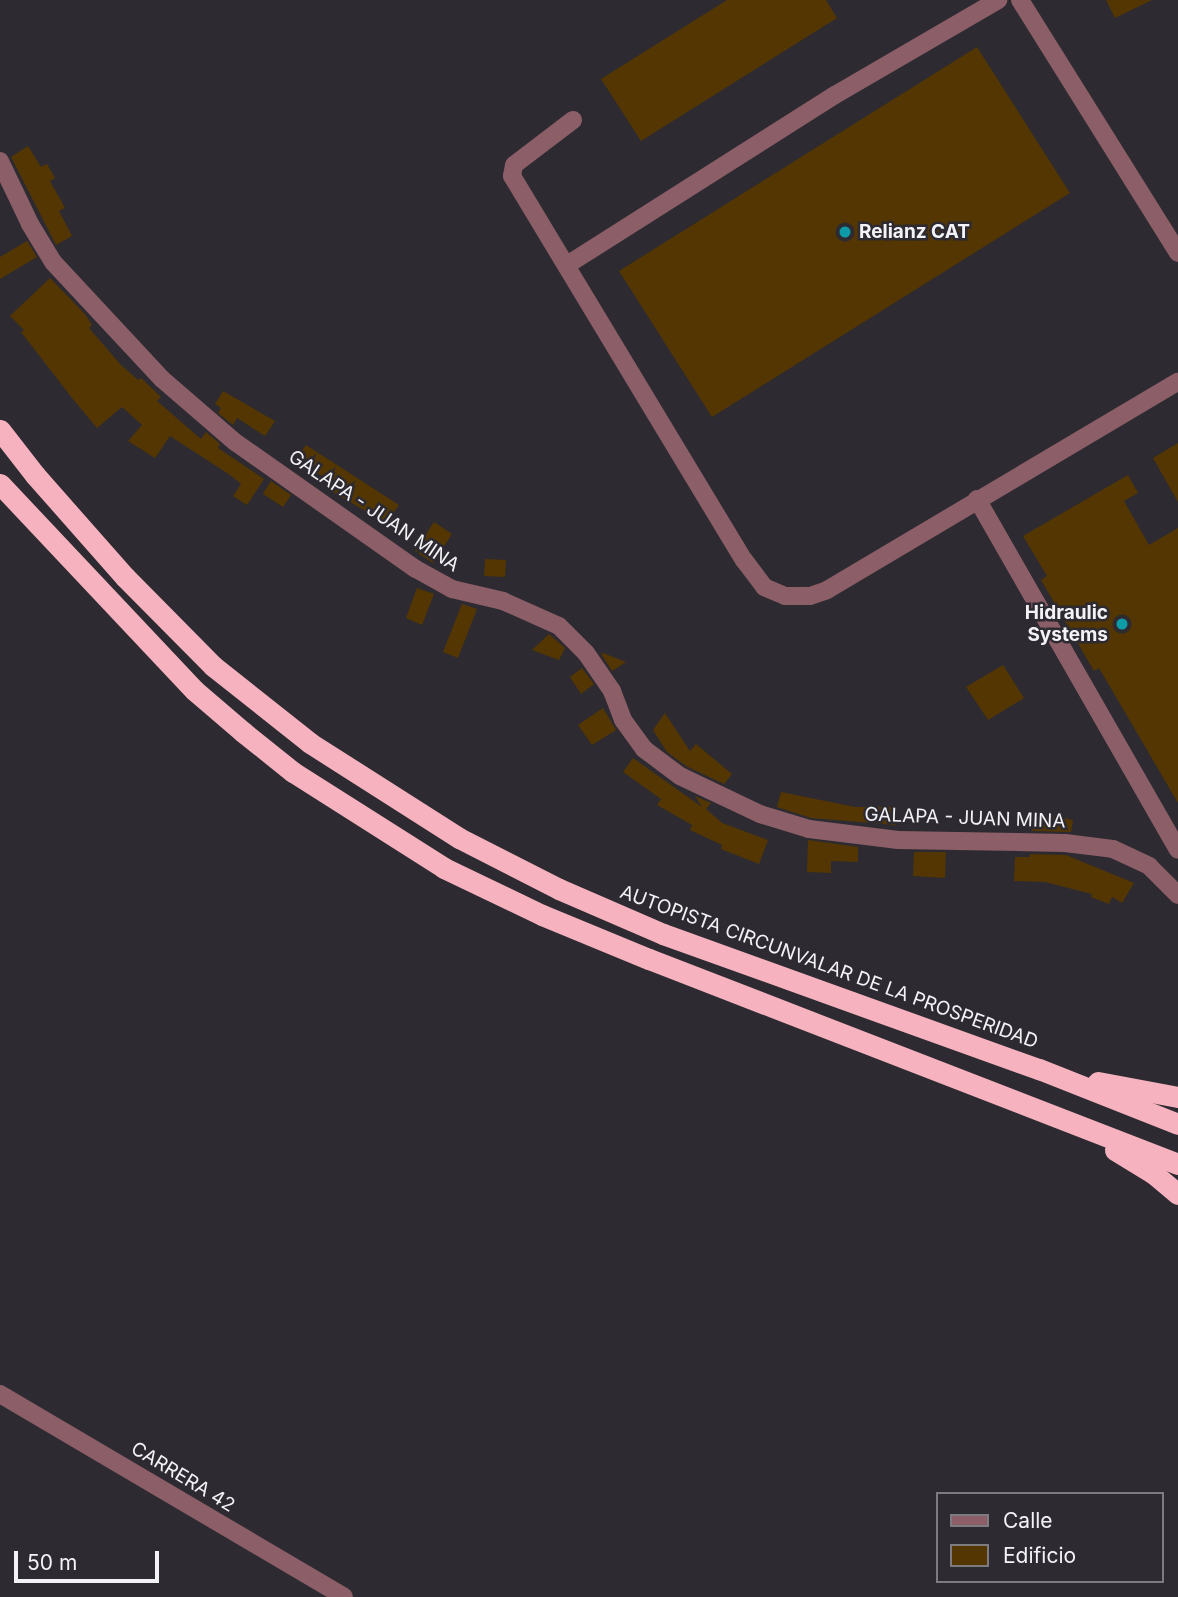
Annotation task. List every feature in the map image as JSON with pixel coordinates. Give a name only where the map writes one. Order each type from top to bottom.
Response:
[{"type":"highway","name":"AUTOPISTA CIRCUNVALAR DE LA PROSPERIDAD","points":[[0,430],[35,475],[125,577],[213,666],[310,743],[459,838],[559,889],[663,934],[1039,1069],[1178,1124]]},
{"type":"highway","points":[[0,484],[194,690],[293,772],[444,868],[542,915],[649,960],[1178,1164]]},
{"type":"highway","points":[[1039,1069],[1178,1097]]},
{"type":"highway","points":[[1029,1107],[1094,1137],[1154,1174],[1178,1194]]},
{"type":"street","points":[[567,265],[835,95],[998,0]]},
{"type":"street","points":[[1020,0],[1178,253]]},
{"type":"street","points":[[573,120],[514,165],[511,171],[744,560],[764,587],[785,596],[810,596],[827,590],[976,499],[1178,382]]},
{"type":"street","name":"GALAPA - JUAN MINA","points":[[0,160],[30,224],[53,262],[162,379],[236,442],[416,569],[452,589],[503,601],[559,626],[592,663],[611,691],[623,720],[644,749],[680,776],[760,814],[810,829],[898,840],[1065,843],[1113,849],[1149,866],[1178,895]]},
{"type":"street","points":[[976,499],[1178,850]]},
{"type":"street","name":"CARRERA 42","points":[[3,1402],[344,1597]]},
{"type":"building","points":[[727,0],[826,0],[837,18],[641,141],[601,79]]},
{"type":"building","points":[[1106,0],[1152,0],[1115,18]]},
{"type":"building","name":"Relianz CAT","points":[[977,47],[1070,193],[712,417],[619,271]]},
{"type":"building","points":[[28,146],[41,167],[47,164],[55,178],[50,181],[65,208],[59,211],[72,236],[56,245],[11,157]]},
{"type":"building","points":[[27,241],[37,257],[0,279],[0,257]]},
{"type":"building","points":[[50,278],[85,314],[92,325],[89,328],[121,365],[138,380],[141,378],[161,397],[157,401],[201,439],[206,432],[220,444],[218,448],[264,479],[247,505],[233,496],[241,484],[170,436],[155,458],[128,441],[142,425],[122,407],[97,428],[21,332],[24,330],[10,316]]},
{"type":"building","points":[[223,391],[275,421],[265,436],[237,418],[233,425],[218,413],[221,408],[215,404]]},
{"type":"building","points":[[1178,443],[1178,502],[1153,458]]},
{"type":"building","points":[[306,445],[399,505],[386,523],[333,492],[337,486],[296,459]]},
{"type":"building","name":"Hidraulic Systems","points":[[1128,475],[1138,493],[1124,501],[1149,545],[1178,528],[1178,803],[1099,668],[1094,671],[1041,580],[1047,576],[1023,536]]},
{"type":"building","points":[[271,481],[291,495],[283,507],[263,494]]},
{"type":"building","points":[[434,522],[452,534],[433,563],[415,551]]},
{"type":"building","points":[[485,559],[506,560],[505,577],[484,576]]},
{"type":"building","points":[[417,588],[434,594],[422,625],[406,618]]},
{"type":"building","points":[[462,604],[477,609],[458,658],[443,652]]},
{"type":"building","points":[[549,634],[565,648],[559,660],[532,650]]},
{"type":"building","points":[[601,654],[626,662],[612,671]]},
{"type":"building","points":[[1003,665],[1024,698],[988,720],[966,687]]},
{"type":"building","points":[[582,668],[594,684],[581,694],[570,677]]},
{"type":"building","points":[[603,708],[616,730],[592,745],[578,725]]},
{"type":"building","points":[[665,713],[690,751],[696,744],[732,774],[724,784],[686,766],[667,752],[653,730]]},
{"type":"building","points":[[633,758],[702,807],[695,796],[711,803],[706,809],[722,823],[768,840],[759,864],[721,849],[722,845],[690,830],[692,825],[657,805],[661,799],[623,772]]},
{"type":"building","points":[[781,792],[855,807],[896,807],[896,825],[811,818],[777,807]]},
{"type":"building","points":[[1034,813],[1073,820],[1071,832],[1032,831]]},
{"type":"building","points":[[808,840],[858,847],[858,862],[831,861],[831,873],[807,872]]},
{"type":"building","points":[[914,852],[946,852],[945,878],[913,876]]},
{"type":"building","points":[[1030,854],[1066,855],[1134,883],[1122,903],[1112,897],[1109,904],[1091,897],[1092,894],[1045,882],[1014,881],[1015,857],[1030,857]]},
{"type":"place","name":"Relianz CAT","points":[[845,232]]},
{"type":"place","name":"Hidraulic Systems","points":[[1122,624]]}]
